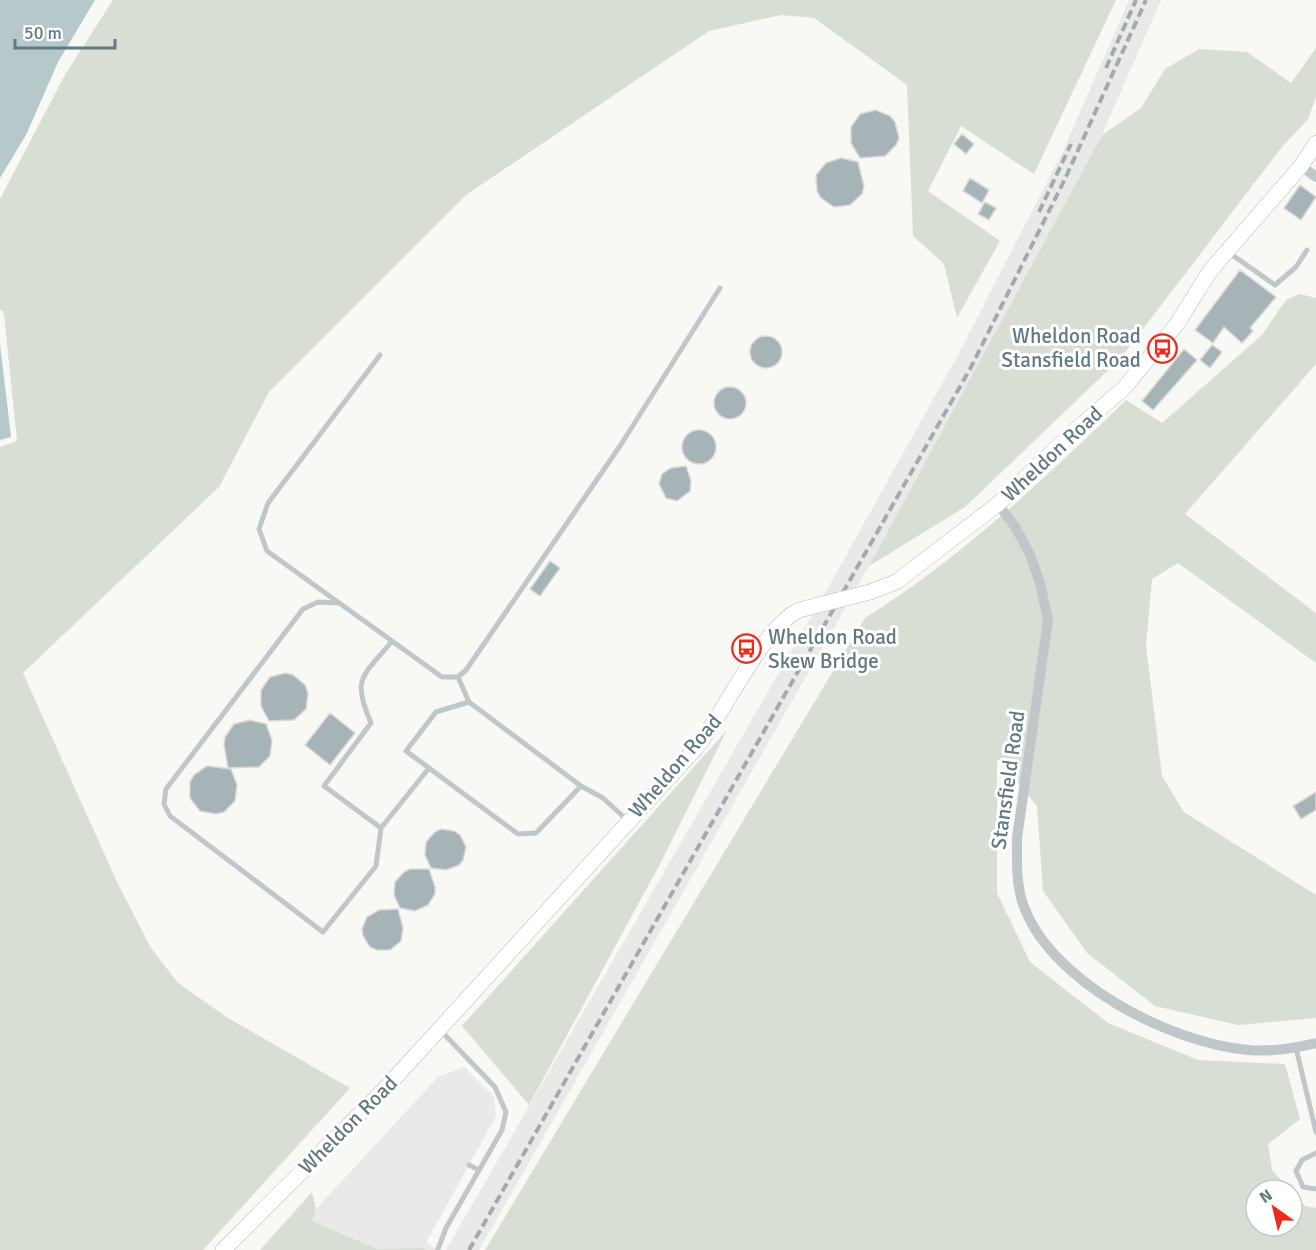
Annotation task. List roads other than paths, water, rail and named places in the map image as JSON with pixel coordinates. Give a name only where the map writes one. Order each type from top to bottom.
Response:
[{"type":"street","name":"Wheldon Road","points":[[223,1250],[382,1092],[627,820],[704,739],[768,636],[789,615],[799,610],[870,592],[896,582],[998,504],[1070,435],[1124,388],[1177,324],[1210,271],[1301,166],[1316,143]]},
{"type":"street","points":[[1301,166],[1316,177]]},
{"type":"street","name":"Stansfield Road","points":[[998,504],[1016,528],[1030,555],[1041,583],[1048,620],[1017,838],[1016,870],[1022,902],[1037,932],[1055,959],[1090,987],[1140,1016],[1202,1042],[1249,1050],[1296,1048],[1316,1043]]},
{"type":"lane","points":[[1227,251],[1275,285],[1296,267],[1307,250]]},
{"type":"lane","points":[[380,355],[268,503],[260,529],[267,551],[442,677],[458,677],[466,670],[620,446],[720,288]]},
{"type":"lane","points":[[338,603],[318,602],[303,609],[166,789],[164,804],[170,816],[323,932],[376,866],[381,828],[429,768]]},
{"type":"lane","points":[[381,828],[324,786],[371,723],[360,692],[360,681],[392,641]]},
{"type":"lane","points":[[458,677],[469,702],[580,786],[603,798],[627,820]]},
{"type":"lane","points":[[469,702],[436,712],[406,751],[518,834],[536,833],[580,786]]},
{"type":"lane","points":[[438,1249],[446,1228],[502,1130],[506,1112],[503,1099],[461,1049],[440,1030]]},
{"type":"lane","points":[[1296,1048],[1316,1132]]},
{"type":"lane","points":[[1316,1153],[1302,1160],[1296,1171],[1303,1187],[1316,1189]]},
{"type":"lane","points":[[469,1165],[479,1170]]},
{"type":"railway","points":[[1106,68],[1136,0]]},
{"type":"railway","points":[[469,1250],[970,369],[1065,179],[1146,0]]},
{"type":"railway","points":[[1039,212],[1071,144]]},
{"type":"place","name":"Wheldon Road Stansfield Road","points":[[1162,348]]},
{"type":"place","name":"Wheldon Road Skew Bridge","points":[[747,649]]}]
